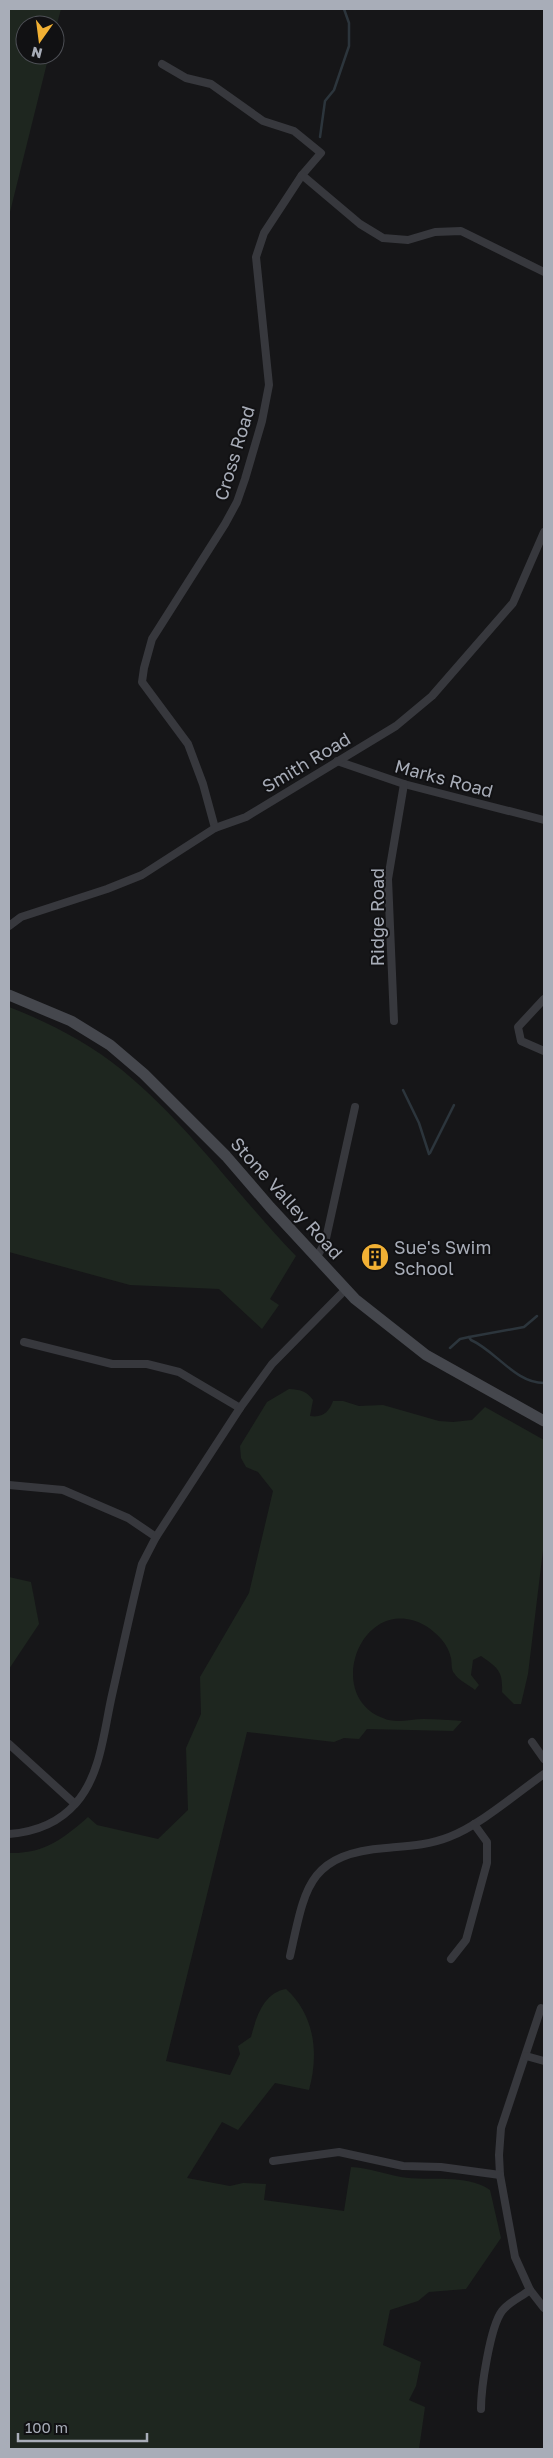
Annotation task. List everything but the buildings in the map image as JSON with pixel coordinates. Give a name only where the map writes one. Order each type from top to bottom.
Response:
[{"type":"street","name":"Cross Road","points":[[162,64],[186,78],[211,84],[262,121],[294,131],[321,154],[302,175],[264,233],[256,257],[269,385],[262,421],[245,479],[237,502],[226,524],[152,639],[143,675],[142,682],[188,744],[203,784],[215,828]]},
{"type":"street","points":[[302,175],[360,224],[382,238],[408,240],[435,232],[461,230],[544,272]]},
{"type":"street","name":"Smith Road","points":[[9,926],[21,917],[107,889],[142,875],[215,828],[246,817],[396,726],[432,696],[461,665],[513,603],[544,532]]},
{"type":"street","name":"Marks Road","points":[[337,761],[404,784],[544,820]]},
{"type":"street","name":"Ridge Road","points":[[394,1021],[388,879],[404,784]]},
{"type":"street","name":"Stone Valley Road","points":[[9,995],[71,1021],[110,1045],[144,1074],[226,1156],[316,1258],[346,1289],[426,1355],[544,1421]]},
{"type":"street","points":[[544,999],[518,1027],[521,1041],[544,1051]]},
{"type":"street","points":[[316,1258],[325,1243],[355,1107]]},
{"type":"street","points":[[9,1834],[28,1832],[55,1821],[75,1804],[90,1780],[98,1758],[140,1572],[156,1537],[240,1408],[272,1364],[346,1289]]},
{"type":"street","points":[[24,1342],[112,1364],[147,1364],[179,1372],[240,1408]]},
{"type":"street","points":[[9,1485],[63,1490],[128,1518],[156,1537]]},
{"type":"street","points":[[532,1742],[544,1759]]},
{"type":"street","points":[[9,1744],[75,1804]]},
{"type":"street","points":[[290,1956],[306,1891],[322,1868],[354,1851],[434,1843],[452,1837],[474,1824],[544,1774]]},
{"type":"street","points":[[451,1959],[466,1940],[486,1863],[486,1842],[474,1824]]},
{"type":"street","points":[[540,2008],[526,2056],[501,2128],[500,2175],[515,2256],[530,2290],[544,2308]]},
{"type":"street","points":[[526,2056],[544,2061]]},
{"type":"street","points":[[273,2161],[338,2152],[403,2166],[441,2167],[500,2175]]},
{"type":"street","points":[[481,2409],[480,2388],[497,2320],[506,2307],[530,2290]]},
{"type":"shaded area","points":[[9,9],[61,9],[59,15],[15,15],[15,65],[47,65],[9,216]]},
{"type":"shaded area","points":[[9,1007],[68,1034],[122,1070],[191,1136],[296,1256],[270,1299],[279,1305],[262,1329],[219,1289],[130,1285],[9,1252]]},
{"type":"shaded area","points":[[289,1389],[303,1391],[313,1400],[310,1416],[322,1415],[330,1408],[333,1401],[343,1401],[359,1406],[383,1405],[439,1421],[453,1422],[472,1420],[485,1407],[544,1440],[544,1542],[528,1674],[521,1704],[514,1704],[502,1692],[502,1679],[498,1671],[481,1656],[473,1660],[471,1675],[479,1685],[475,1690],[456,1676],[452,1670],[448,1648],[426,1626],[404,1619],[384,1622],[369,1633],[358,1650],[353,1669],[355,1689],[365,1706],[383,1718],[393,1721],[439,1719],[462,1721],[453,1731],[367,1729],[359,1739],[344,1738],[334,1742],[247,1732],[166,2061],[230,2075],[240,2054],[238,2046],[251,2037],[262,2007],[278,1991],[286,1989],[296,1999],[309,2023],[314,2049],[314,2063],[309,2090],[275,2083],[238,2130],[222,2122],[187,2178],[230,2186],[243,2183],[266,2184],[264,2200],[344,2211],[351,2167],[401,2177],[470,2182],[490,2190],[501,2238],[466,2289],[429,2292],[418,2301],[390,2310],[383,2345],[421,2362],[416,2386],[409,2400],[425,2407],[419,2449],[9,2449],[9,1853],[33,1851],[52,1844],[88,1817],[97,1825],[158,1839],[188,1810],[186,1748],[201,1714],[200,1677],[249,1593],[273,1491],[258,1472],[246,1467],[241,1458],[240,1446],[267,1402]]},
{"type":"shaded area","points":[[9,1577],[31,1582],[39,1624],[9,1669]]},
{"type":"waterway","points":[[320,137],[325,101],[334,90],[349,46],[349,23],[344,9]]},
{"type":"waterway","points":[[403,1090],[419,1123],[429,1154]]},
{"type":"waterway","points":[[430,1153],[454,1105]]},
{"type":"waterway","points":[[469,1337],[524,1327],[537,1316]]},
{"type":"waterway","points":[[450,1348],[460,1339],[469,1337],[524,1378],[544,1383]]},
{"type":"place","name":"Sue's Swim School","points":[[375,1257]]}]
